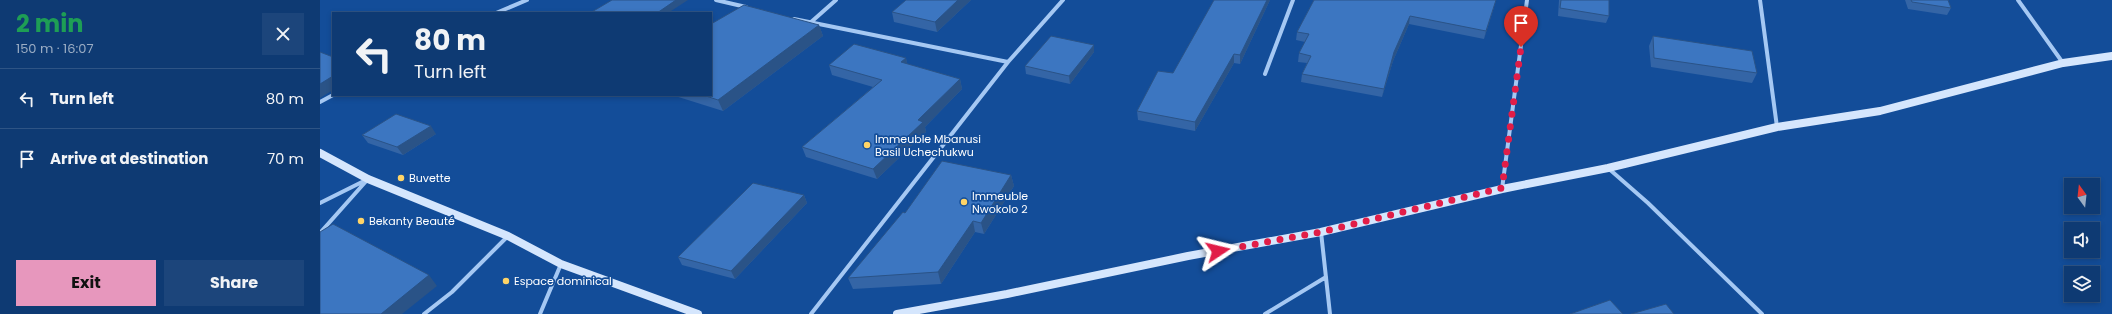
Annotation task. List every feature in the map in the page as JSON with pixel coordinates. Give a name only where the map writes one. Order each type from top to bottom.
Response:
[{"type":"street","points":[[498,12],[527,0]]},
{"type":"street","points":[[716,0],[752,9]]},
{"type":"street","points":[[810,22],[836,0]]},
{"type":"street","points":[[811,314],[1008,62],[1063,0]]},
{"type":"street","points":[[1265,74],[1292,0]]},
{"type":"street","points":[[1502,188],[1527,0]]},
{"type":"street","points":[[1760,0],[1777,127]]},
{"type":"street","points":[[2018,0],[2063,63]]},
{"type":"street","points":[[788,17],[1008,62]]},
{"type":"street","points":[[897,314],[1007,294],[1188,256],[1321,232],[1502,188],[1608,168],[1777,127],[1880,111],[2063,63],[2112,56]]},
{"type":"street","points":[[320,102],[332,96]]},
{"type":"street","points":[[320,153],[368,179],[508,236],[561,264],[698,314]]},
{"type":"street","points":[[1608,168],[1648,203],[1762,314]]},
{"type":"street","points":[[320,203],[368,179]]},
{"type":"street","points":[[320,233],[368,179]]},
{"type":"street","points":[[1321,232],[1330,314]]},
{"type":"street","points":[[424,314],[452,292],[508,236]]},
{"type":"street","points":[[540,314],[561,264]]},
{"type":"street","points":[[1265,314],[1326,277]]},
{"type":"building","points":[[612,0],[676,0],[658,12],[592,12]]},
{"type":"building","points":[[906,0],[958,0],[935,22],[892,12]]},
{"type":"building","points":[[1214,0],[1267,0],[1240,55],[1234,54],[1195,122],[1137,111],[1158,71],[1173,73]]},
{"type":"building","points":[[1314,0],[1496,0],[1486,31],[1410,16],[1394,52],[1384,89],[1302,74],[1311,56],[1299,53],[1309,34],[1297,32]]},
{"type":"building","points":[[1561,0],[1609,0],[1609,16],[1560,8]]},
{"type":"building","points":[[1911,0],[1948,0],[1951,8],[1912,2]]},
{"type":"building","points":[[744,5],[819,25],[718,100],[706,96],[712,96],[712,23]]},
{"type":"building","points":[[1051,36],[1094,45],[1069,76],[1025,66]]},
{"type":"building","points":[[1653,36],[1752,51],[1757,73],[1654,58]]},
{"type":"building","points":[[854,44],[906,58],[901,62],[960,79],[918,120],[923,122],[873,169],[802,147],[882,80],[829,65]]},
{"type":"building","points":[[320,52],[332,57],[332,77],[320,84]]},
{"type":"building","points":[[396,114],[431,126],[397,147],[362,135]]},
{"type":"building","points":[[942,161],[1011,175],[981,223],[973,221],[938,272],[848,278],[903,212],[905,213]]},
{"type":"building","points":[[753,183],[804,195],[731,271],[678,257]]},
{"type":"building","points":[[333,224],[429,275],[381,314],[320,314],[320,232]]},
{"type":"building","points":[[1610,300],[1623,314],[1570,314]]},
{"type":"building","points":[[1666,304],[1674,314],[1631,314]]},
{"type":"place","name":"Immeuble Mbanusi Basil Uchechukwu","points":[[867,145]]},
{"type":"place","name":"Buvette","points":[[401,178]]},
{"type":"place","name":"Immeuble Nwokolo 2","points":[[964,202]]},
{"type":"place","name":"Bekanty Beauté","points":[[361,221]]},
{"type":"place","name":"Espace dominical","points":[[506,281]]},
{"type":"route","points":[[1218,251],[1321,232],[1502,188],[1521,47]]}]
